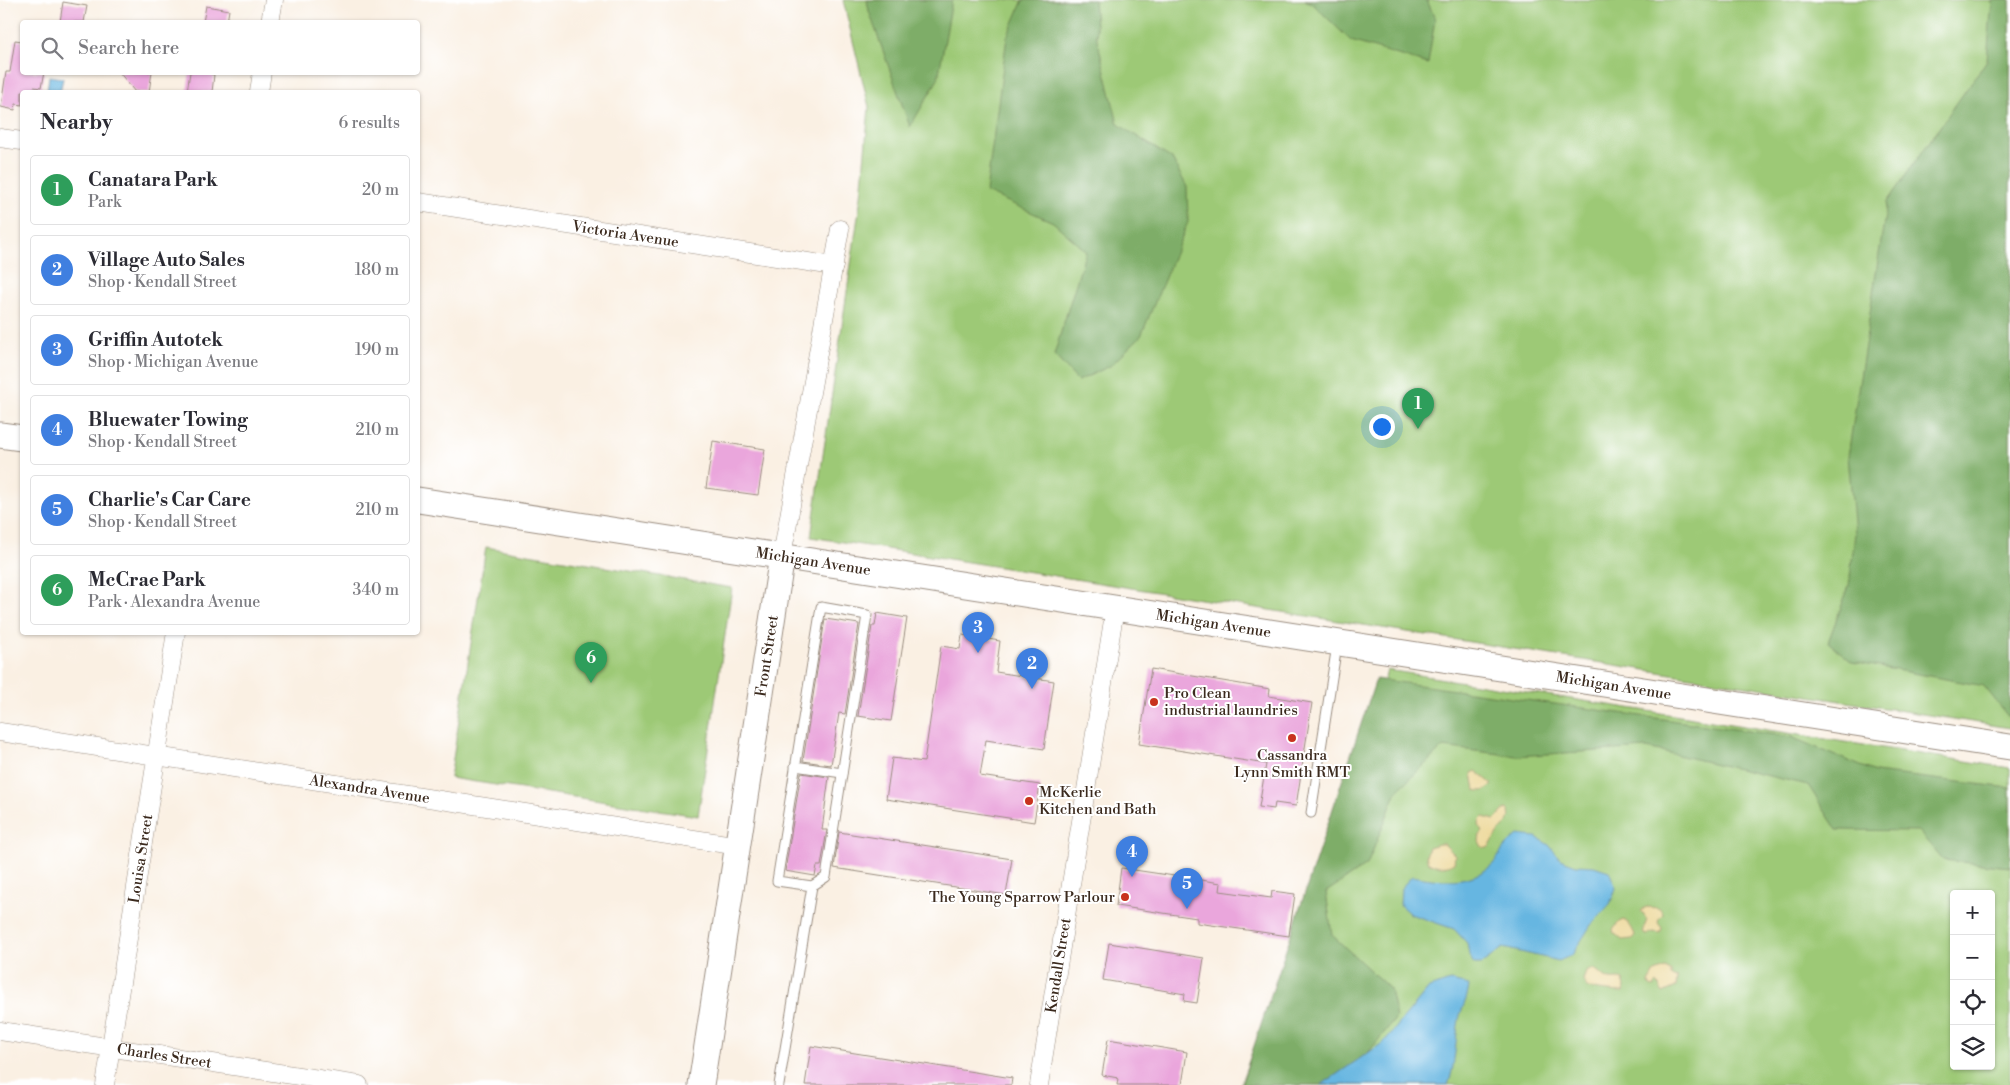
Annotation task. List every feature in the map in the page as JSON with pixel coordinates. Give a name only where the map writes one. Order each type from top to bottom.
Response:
[{"type":"main road","points":[[0,435],[20,438]]},
{"type":"main road","name":"Michigan Avenue","points":[[420,500],[2010,747]]},
{"type":"main road","name":"Front Street","points":[[701,1085],[782,556]]},
{"type":"street","points":[[270,20],[274,0]]},
{"type":"street","points":[[259,90],[262,75]]},
{"type":"street","points":[[0,138],[20,141]]},
{"type":"street","name":"Victoria Avenue","points":[[420,202],[834,266]]},
{"type":"street","name":"Front Street","points":[[782,556],[840,229]]},
{"type":"street","name":"Kendall Street","points":[[1039,1085],[1115,608]]},
{"type":"street","name":"Louisa Street","points":[[105,1085],[176,635]]},
{"type":"street","name":"Alexandra Avenue","points":[[0,732],[739,846]]},
{"type":"street","name":"Charles Street","points":[[0,1031],[358,1085]]},
{"type":"lane","points":[[821,607],[868,615],[842,773],[826,877],[812,886],[777,881],[821,607]]},
{"type":"lane","points":[[1312,812],[1338,643]]},
{"type":"lane","points":[[795,766],[842,773]]},
{"type":"lane","points":[[779,1085],[812,886]]},
{"type":"green space","points":[[843,0],[2010,0],[2010,728],[811,537],[861,196],[869,107]]},
{"type":"green space","points":[[867,0],[952,0],[938,79],[910,127],[869,11]]},
{"type":"green space","points":[[1023,0],[1094,0],[1097,39],[1118,124],[1172,159],[1187,187],[1188,222],[1141,336],[1110,366],[1078,381],[1054,355],[1086,251],[1053,222],[986,192],[1007,37]]},
{"type":"green space","points":[[1305,0],[1427,0],[1435,19],[1428,64],[1351,41],[1313,4]]},
{"type":"green space","points":[[1992,0],[2010,0],[2010,719],[1984,686],[1852,662],[1828,642],[1849,586],[1855,533],[1848,456],[1887,202],[1987,60]]},
{"type":"green space","points":[[486,547],[732,588],[698,816],[450,778]]},
{"type":"green space","points":[[1387,670],[2010,768],[2010,1085],[1240,1085],[1375,721]]},
{"type":"green space","points":[[1376,679],[1791,737],[1875,772],[2010,788],[2010,867],[1943,860],[1918,831],[1837,830],[1808,785],[1647,748],[1516,756],[1443,747],[1397,791],[1367,865],[1326,892],[1332,935],[1390,989],[1396,1018],[1342,1085],[1241,1085]]},
{"type":"sand","points":[[1476,771],[1491,783],[1491,786],[1482,791],[1475,790],[1472,773]]},
{"type":"sand","points":[[1507,809],[1510,816],[1509,820],[1488,848],[1482,847],[1479,841],[1480,835],[1483,832],[1479,825],[1480,820],[1483,817],[1495,820]]},
{"type":"sand","points":[[1444,844],[1455,855],[1454,863],[1438,866],[1428,862],[1426,856],[1429,847]]},
{"type":"sand","points":[[1646,907],[1661,910],[1663,915],[1658,923],[1662,928],[1660,933],[1644,934],[1643,930],[1647,920],[1641,911]]},
{"type":"sand","points":[[1623,920],[1629,924],[1635,935],[1632,939],[1622,940],[1614,933],[1613,930]]},
{"type":"sand","points":[[1665,968],[1671,971],[1671,976],[1677,978],[1676,987],[1663,993],[1657,983],[1653,987],[1650,986],[1649,982],[1655,972]]},
{"type":"sand","points":[[1592,969],[1607,978],[1623,980],[1625,987],[1623,992],[1587,987],[1583,980],[1586,972]]},
{"type":"water","points":[[49,76],[63,78],[60,90],[47,90]]},
{"type":"water","points":[[1518,835],[1536,837],[1549,845],[1560,859],[1576,865],[1594,866],[1609,871],[1616,888],[1610,904],[1591,925],[1572,955],[1559,961],[1503,948],[1481,964],[1474,964],[1469,955],[1467,943],[1454,929],[1410,914],[1400,905],[1401,888],[1412,876],[1454,880],[1475,875],[1493,864],[1504,848]]},
{"type":"water","points":[[1450,981],[1469,985],[1459,1019],[1454,1061],[1448,1085],[1321,1085],[1384,1042],[1429,988]]},
{"type":"building","points":[[63,2],[87,6],[84,20],[60,20]]},
{"type":"building","points":[[206,6],[229,10],[227,20],[203,20]]},
{"type":"building","points":[[15,40],[20,41],[20,75],[43,75],[41,88],[34,87],[33,90],[20,90],[20,105],[16,104],[15,110],[1,107],[6,72],[10,72]]},
{"type":"building","points":[[121,75],[152,75],[149,90],[133,90]]},
{"type":"building","points":[[190,75],[214,75],[212,90],[187,90]]},
{"type":"building","points":[[713,441],[765,449],[758,495],[706,488]]},
{"type":"building","points":[[877,613],[907,618],[891,721],[858,716],[872,626],[875,626]]},
{"type":"building","points":[[825,619],[859,624],[845,714],[839,713],[831,765],[803,761]]},
{"type":"building","points":[[962,635],[1000,641],[996,672],[1054,681],[1044,749],[986,740],[980,776],[1040,785],[1034,822],[886,799],[892,758],[924,762],[941,646],[960,649]]},
{"type":"building","points":[[1151,669],[1270,689],[1269,696],[1312,703],[1296,806],[1275,803],[1274,809],[1259,807],[1266,764],[1139,744]]},
{"type":"building","points":[[801,773],[829,777],[822,830],[827,830],[821,866],[817,866],[815,876],[785,871]]},
{"type":"building","points":[[839,832],[1012,859],[1006,895],[834,868]]},
{"type":"building","points":[[1121,868],[1221,883],[1220,891],[1271,898],[1272,891],[1295,894],[1289,936],[1197,923],[1197,918],[1116,906]]},
{"type":"building","points":[[1109,943],[1204,958],[1197,1003],[1184,1001],[1185,994],[1103,980]]},
{"type":"building","points":[[1108,1039],[1187,1052],[1182,1085],[1117,1085],[1118,1078],[1102,1075]]},
{"type":"building","points":[[811,1046],[1012,1078],[1011,1085],[805,1085]]},
{"type":"place","name":"Canatara Park","points":[[1418,429]]},
{"type":"place","name":"Griffin Autotek","points":[[978,653]]},
{"type":"place","name":"McCrae Park","points":[[591,683]]},
{"type":"place","name":"Village Auto Sales","points":[[1032,689]]},
{"type":"place","name":"Pro Clean industrial laundries","points":[[1154,702]]},
{"type":"place","name":"Cassandra Lynn Smith RMT","points":[[1292,738]]},
{"type":"place","name":"McKerlie Kitchen and Bath","points":[[1029,801]]},
{"type":"place","name":"Bluewater Towing","points":[[1132,877]]},
{"type":"place","name":"The Young Sparrow Parlour","points":[[1125,897]]},
{"type":"place","name":"Charlie's Car Care","points":[[1187,909]]}]
